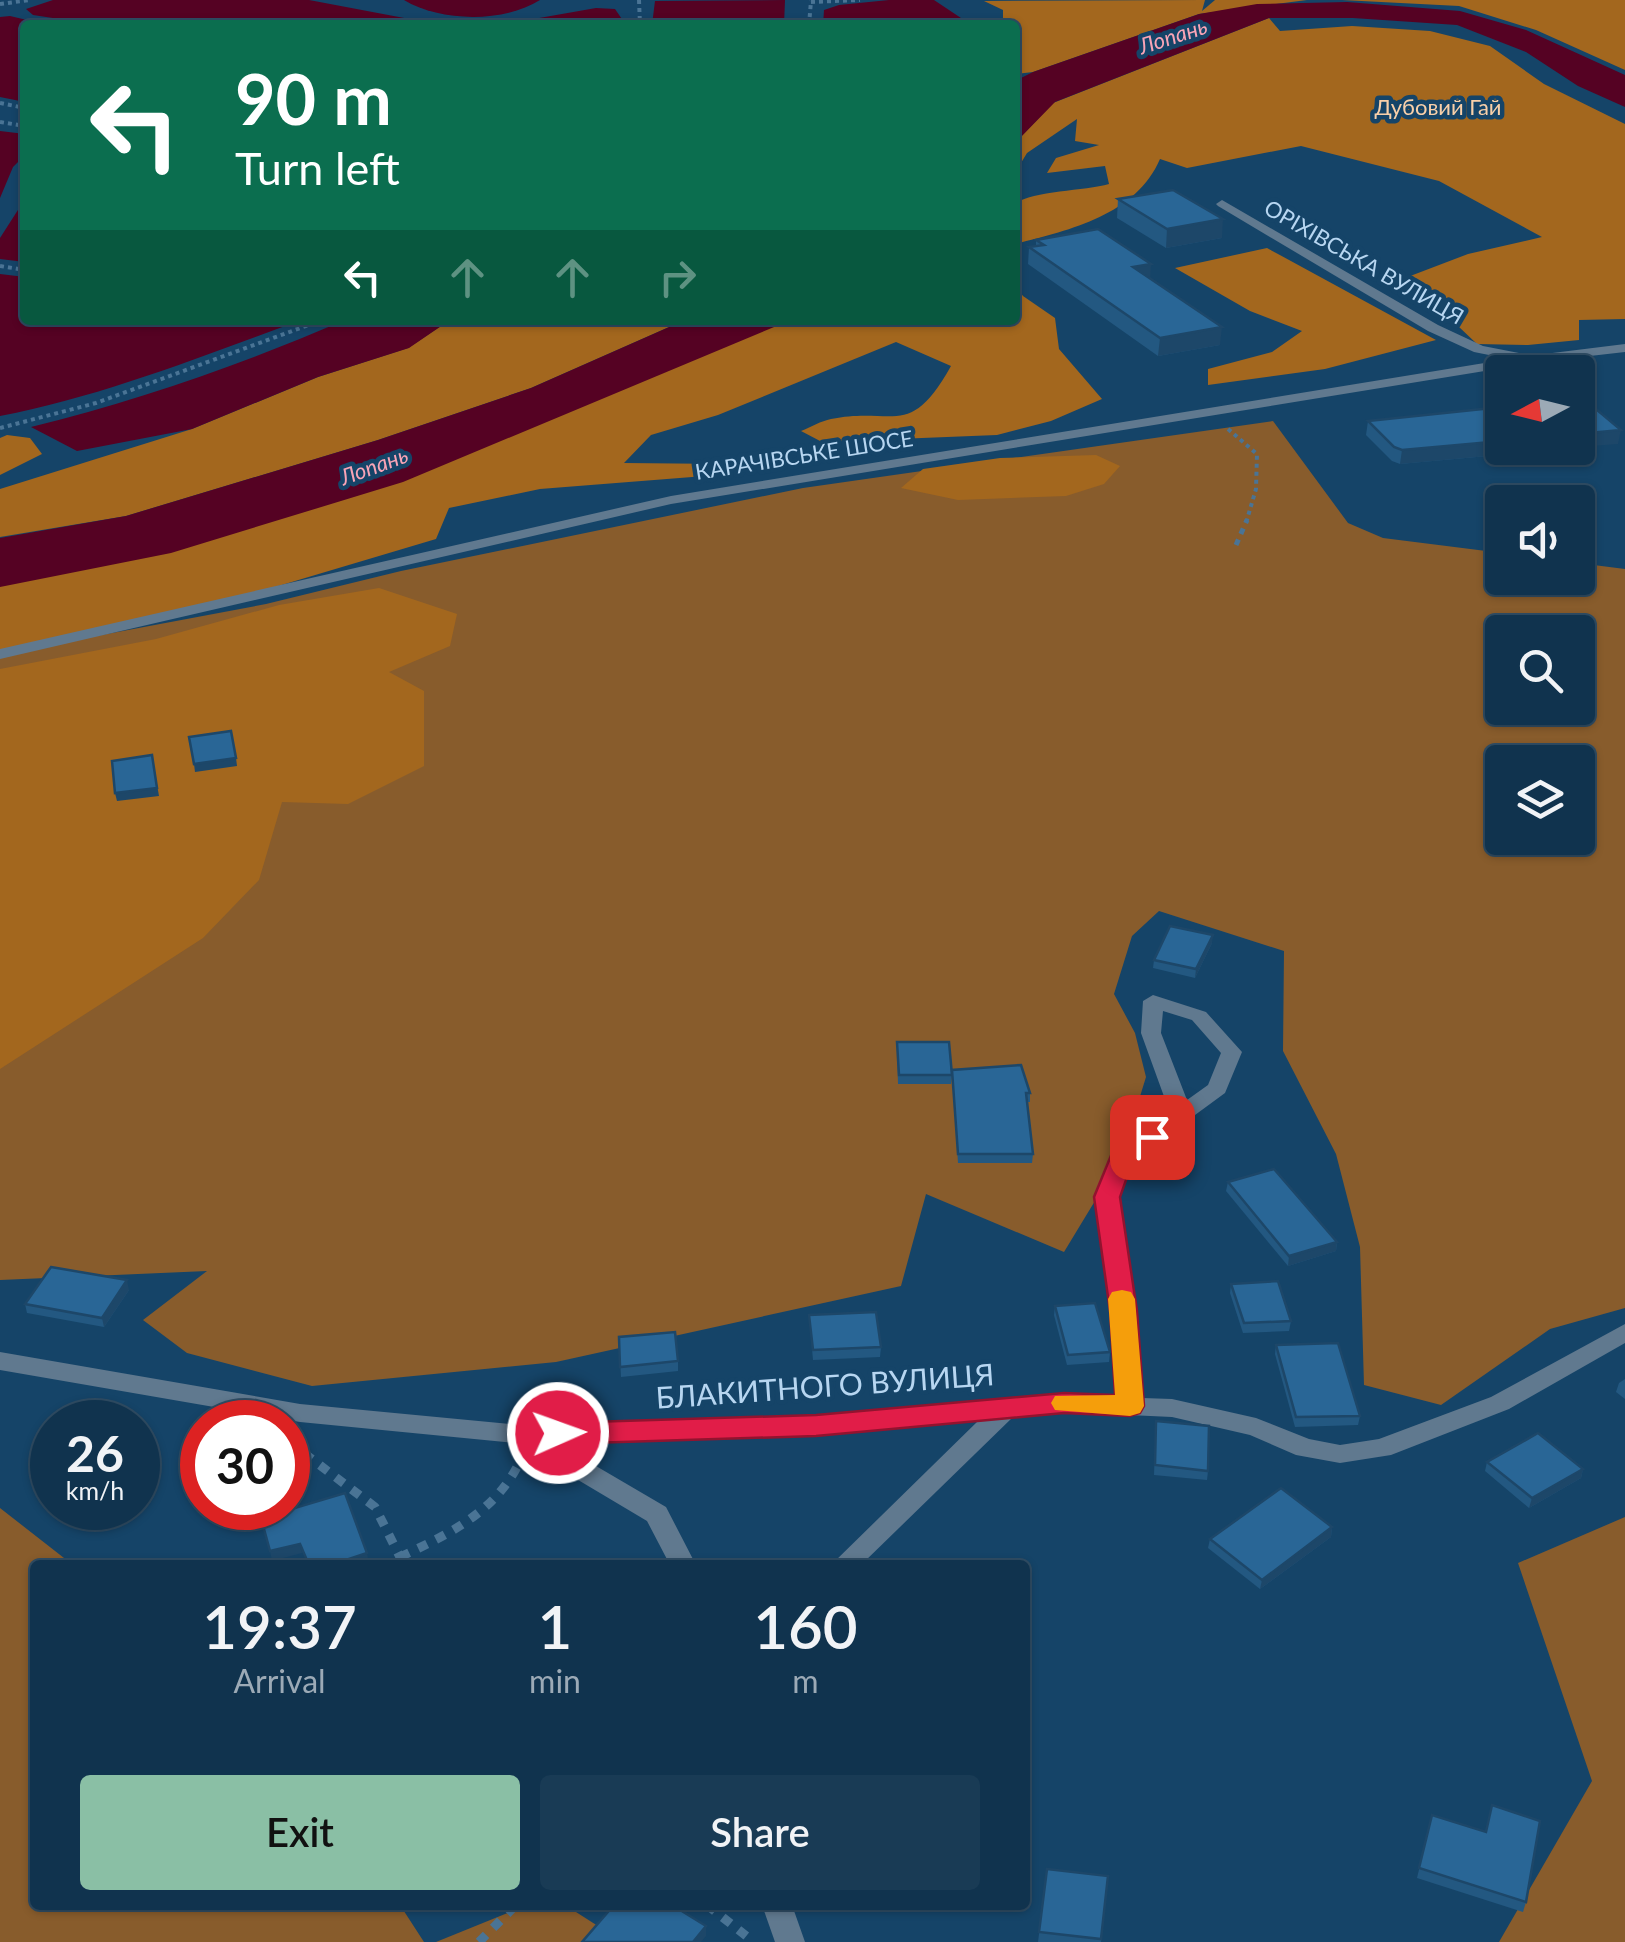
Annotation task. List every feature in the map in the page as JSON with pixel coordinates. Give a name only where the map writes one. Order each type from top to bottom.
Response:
[{"type":"street","name":"ОРІХІВСЬКА ВУЛИЦЯ","points":[[1222,204],[1433,328],[1479,349],[1524,355]]},
{"type":"street","name":"КАРАЧІВСЬКЕ ШОСЕ","points":[[1570,355],[1625,348]]},
{"type":"street","name":"КАРАЧІВСЬКЕ ШОСЕ","points":[[0,654],[671,500],[1485,368]]},
{"type":"street","points":[[1130,1406],[1123,1311],[1107,1197],[1121,1158],[1182,1116],[1217,1088],[1232,1052],[1200,1016],[1153,1001],[1151,1033],[1182,1116]]},
{"type":"street","name":"БЛАКИТНОГО ВУЛИЦЯ","points":[[0,1361],[300,1412],[522,1434],[816,1426],[1064,1403],[1172,1408],[1256,1427],[1305,1448],[1340,1454],[1382,1448],[1500,1403],[1625,1332]]},
{"type":"street","points":[[849,1560],[1007,1408]]},
{"type":"street","points":[[522,1434],[657,1514],[680,1560]]},
{"type":"street","points":[[779,1910],[790,1942]]},
{"type":"path","points":[[0,4],[30,0]]},
{"type":"path","points":[[810,1],[860,0]]},
{"type":"path","points":[[0,428],[96,403],[308,325]]},
{"type":"path","points":[[1208,412],[1257,454],[1260,474],[1249,518],[1236,545]]},
{"type":"path","points":[[404,1560],[452,1534],[506,1491],[520,1464],[522,1434]]},
{"type":"path","points":[[310,1458],[374,1506],[401,1560]]},
{"type":"path","points":[[479,1942],[511,1910]]},
{"type":"path","points":[[713,1910],[754,1942]]},
{"type":"shaded area","points":[[1273,421],[1348,523],[1383,538],[1485,551],[1485,595],[1595,595],[1595,565],[1625,569],[1625,1308],[1550,1329],[1441,1405],[1364,1385],[1360,1247],[1336,1154],[1283,1051],[1284,951],[1159,911],[1132,936],[1114,994],[1135,1033],[1146,1077],[1121,1158],[1064,1252],[926,1194],[901,1286],[556,1362],[312,1386],[187,1353],[143,1320],[207,1271],[0,1280],[0,654],[266,604],[401,571],[803,488]]},
{"type":"shaded area","points":[[0,1508],[67,1560],[30,1560],[30,1910],[403,1910],[424,1942],[0,1942]]},
{"type":"shaded area","points":[[1625,1517],[1625,1942],[1499,1942],[1592,1781],[1518,1563]]},
{"type":"shaded area","points":[[515,1910],[573,1910],[623,1942],[436,1942]]},
{"type":"green space","points":[[1205,0],[1202,11],[1215,0],[1307,0],[1199,14],[1020,73],[1020,20],[1003,20],[1003,10],[984,1]]},
{"type":"green space","points":[[1342,0],[1625,0],[1625,70],[1536,30],[1459,6]]},
{"type":"green space","name":"Дубовий Гай","points":[[1269,18],[1280,31],[1352,26],[1430,31],[1490,46],[1544,84],[1625,124],[1625,319],[1579,320],[1579,340],[1477,344],[1439,308],[1384,286],[1468,254],[1542,237],[1439,181],[1301,146],[1187,168],[1160,159],[1135,194],[1118,207],[1079,226],[1020,243],[1020,201],[1109,184],[1105,166],[1047,173],[1056,158],[1099,145],[1075,141],[1077,119],[1027,153],[1020,165],[1020,138],[1053,103]]},
{"type":"green space","points":[[1267,248],[1436,340],[1325,369],[1208,385],[1208,369],[1272,352],[1302,331],[1250,311],[1175,268]]},
{"type":"green space","points":[[1020,292],[1055,318],[1059,349],[1102,399],[1051,421],[997,435],[822,442],[801,431],[831,419],[899,416],[923,404],[951,366],[896,342],[718,415],[651,435],[624,463],[728,464],[705,476],[540,489],[449,508],[436,539],[231,600],[0,654],[0,586],[776,325],[1020,325]]},
{"type":"green space","points":[[442,325],[674,325],[531,388],[378,440],[126,516],[0,537],[0,489],[192,429],[318,377],[408,348]]},
{"type":"green space","points":[[0,438],[30,438],[42,454],[0,475]]},
{"type":"green space","points":[[1096,455],[1120,466],[1104,484],[1066,496],[958,500],[901,488],[923,469],[1000,458]]},
{"type":"green space","points":[[379,588],[457,614],[450,646],[389,672],[424,691],[424,766],[348,804],[282,802],[259,880],[203,938],[0,1069],[0,669],[156,639],[279,605]]},
{"type":"water","points":[[53,0],[309,0],[415,20],[66,20],[33,15],[26,9]]},
{"type":"water","points":[[404,0],[540,0],[509,13],[472,17],[435,13]]},
{"type":"water","points":[[785,0],[784,20],[653,20],[655,1]]},
{"type":"water","points":[[934,0],[961,18],[823,20],[824,10],[839,5]]},
{"type":"water","name":"Лопань","points":[[1347,2],[1460,11],[1526,30],[1625,75],[1625,107],[1578,86],[1526,52],[1457,25],[1353,18],[1269,18],[1055,102],[1020,138],[1020,78],[1199,14],[1257,4]]},
{"type":"water","points":[[596,8],[615,9],[623,20],[528,20]]},
{"type":"water","points":[[0,17],[27,20],[20,20],[20,101],[0,97]]},
{"type":"water","points":[[0,131],[20,133],[20,160],[0,198]]},
{"type":"water","points":[[20,207],[20,261],[0,259],[0,238]]},
{"type":"water","points":[[0,274],[20,276],[20,325],[285,326],[109,388],[0,416]]},
{"type":"water","points":[[333,325],[443,325],[409,348],[318,377],[192,429],[77,451],[31,427],[190,380]]},
{"type":"water","name":"Лопань","points":[[674,325],[779,325],[403,482],[171,553],[0,587],[0,538],[126,516],[378,440],[531,388]]},
{"type":"building","points":[[1173,190],[1223,219],[1167,229],[1118,199]]},
{"type":"building","points":[[1098,229],[1151,264],[1133,267],[1222,327],[1160,338],[1029,247],[1044,245],[1036,240]]},
{"type":"building","points":[[1595,408],[1621,430],[1595,432]]},
{"type":"building","points":[[1485,409],[1485,443],[1402,450],[1368,421]]},
{"type":"building","points":[[231,731],[236,758],[194,764],[189,737]]},
{"type":"building","points":[[152,755],[157,788],[115,793],[112,761]]},
{"type":"building","points":[[1170,926],[1213,935],[1196,969],[1154,960]]},
{"type":"building","points":[[897,1042],[949,1042],[952,1075],[899,1075]]},
{"type":"building","points":[[1021,1065],[1030,1093],[1026,1093],[1033,1154],[958,1154],[952,1070]]},
{"type":"building","points":[[1274,1169],[1337,1242],[1289,1256],[1228,1182]]},
{"type":"building","points":[[51,1267],[127,1280],[102,1318],[25,1304]]},
{"type":"building","points":[[1278,1281],[1291,1321],[1244,1323],[1231,1284]]},
{"type":"building","points":[[1095,1303],[1110,1352],[1068,1355],[1055,1306]]},
{"type":"building","points":[[876,1312],[881,1347],[813,1350],[809,1315]]},
{"type":"building","points":[[675,1332],[678,1361],[620,1367],[619,1337]]},
{"type":"building","points":[[1338,1343],[1360,1416],[1296,1417],[1276,1345]]},
{"type":"building","points":[[1156,1421],[1209,1426],[1208,1471],[1155,1465]]},
{"type":"building","points":[[1538,1433],[1583,1469],[1532,1498],[1487,1462]]},
{"type":"building","points":[[1281,1488],[1332,1527],[1262,1580],[1210,1539]]},
{"type":"building","points":[[345,1493],[367,1553],[346,1560],[307,1560],[300,1544],[270,1551],[264,1530],[310,1530],[310,1503]]},
{"type":"building","points":[[1492,1805],[1540,1821],[1526,1902],[1419,1868],[1432,1815],[1486,1832]]},
{"type":"building","points":[[1047,1869],[1108,1876],[1101,1939],[1039,1932]]},
{"type":"building","points":[[610,1910],[680,1910],[706,1926],[693,1942],[582,1942]]},
{"type":"slow traffic","points":[[1065,1403],[1130,1406],[1122,1299]]},
{"type":"route","points":[[558,1433],[816,1426],[1064,1403],[1130,1406],[1123,1311],[1107,1197],[1121,1158],[1152,1137]]}]
